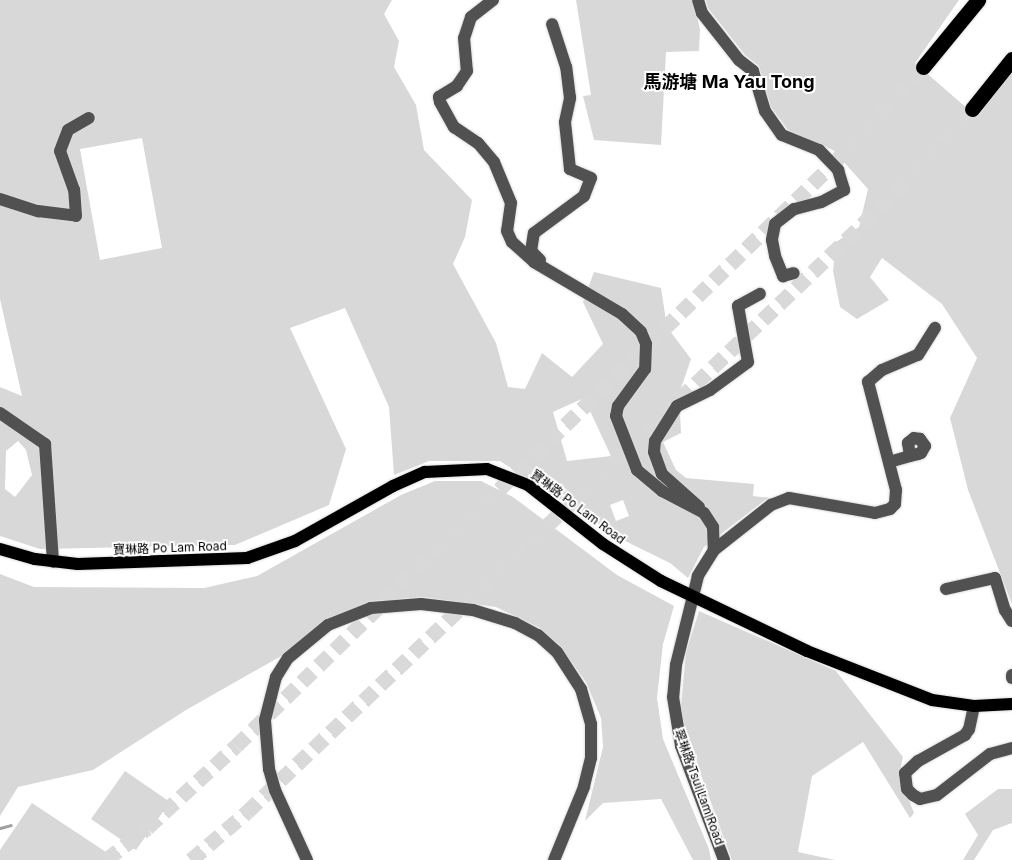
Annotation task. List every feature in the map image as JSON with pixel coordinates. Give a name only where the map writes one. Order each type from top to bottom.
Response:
[{"type":"highway","points":[[923,67],[978,0]]},
{"type":"highway","points":[[972,108],[1012,59]]},
{"type":"main road","name":"寶琳路 Po Lam Road","points":[[0,549],[53,562],[202,562],[247,558],[294,542],[393,486],[425,472],[487,469],[528,485],[615,552],[693,597],[889,685],[932,700],[974,706],[1012,704]]},
{"type":"street","points":[[493,0],[471,17],[464,38],[467,71],[457,86],[439,97],[440,102],[454,127],[478,143],[494,162],[511,203],[507,231],[512,242],[534,262],[556,273],[622,314],[641,332],[646,344],[645,369],[618,406],[617,422],[637,470],[662,491],[704,513]]},
{"type":"street","points":[[698,0],[702,13],[739,60],[753,71],[765,111],[782,135],[819,150],[838,170],[844,190],[786,212],[772,232],[772,248],[783,276],[794,273]]},
{"type":"street","points":[[552,24],[566,67],[570,98],[565,122],[570,169],[591,178],[584,196],[534,234],[531,250],[556,273]]},
{"type":"street","points":[[0,199],[38,211],[76,216],[74,190],[60,150],[68,130],[89,118]]},
{"type":"street","points":[[714,550],[713,527],[694,500],[662,474],[654,452],[655,441],[677,406],[710,390],[748,362],[738,306],[760,294]]},
{"type":"street","points":[[714,550],[771,505],[789,498],[875,513],[890,509],[896,497],[868,382],[882,370],[918,355],[935,328]]},
{"type":"street","points":[[0,413],[45,444],[53,562]]},
{"type":"street","points":[[888,462],[910,456]]},
{"type":"street","name":"翠琳路 Tsui Lam Road","points":[[714,550],[704,562],[693,597],[674,674],[674,718],[681,746],[724,860]]},
{"type":"street","points":[[946,589],[996,578],[1004,610],[1012,621]]},
{"type":"street","points":[[308,860],[275,790],[269,769],[265,720],[276,677],[307,640],[328,625],[371,608],[395,604],[473,610],[515,622],[538,635],[557,652],[581,689],[591,724],[591,758],[582,791],[554,860]]},
{"type":"street","points":[[974,706],[965,735],[918,761],[905,773],[907,789],[920,799],[937,795],[990,754],[1012,748]]},
{"type":"shaded area","points":[[0,0],[392,0],[384,14],[399,41],[394,67],[416,105],[424,150],[472,200],[465,237],[453,264],[496,343],[508,387],[525,389],[542,353],[572,377],[603,344],[583,302],[594,272],[661,288],[667,327],[691,359],[679,394],[681,433],[663,442],[676,470],[686,478],[754,484],[753,496],[772,498],[765,500],[704,547],[688,578],[670,563],[625,541],[500,461],[429,461],[394,475],[389,407],[345,308],[290,328],[346,449],[329,505],[235,545],[40,549],[0,536],[0,387],[22,396],[0,299]],"holes":[[[142,138],[162,248],[100,260],[80,149]],[[584,398],[611,456],[567,461],[553,412]],[[18,441],[26,450],[32,475],[15,497],[5,489],[6,451]],[[623,500],[629,516],[616,521],[610,505]]]},
{"type":"shaded area","points":[[576,0],[693,0],[700,29],[699,51],[666,52],[661,145],[594,140],[583,96],[591,95]]},
{"type":"shaded area","points":[[706,0],[959,0],[915,63],[977,117],[1012,72],[1012,604],[968,490],[950,418],[977,358],[942,304],[882,258],[870,277],[889,300],[857,319],[840,307],[833,271],[836,242],[859,227],[868,189],[833,150],[788,130],[771,107],[759,66],[745,55],[708,8]]},
{"type":"shaded area","points":[[435,481],[481,481],[513,497],[617,575],[674,606],[663,644],[657,698],[663,739],[709,849],[711,860],[693,860],[661,799],[603,803],[585,821],[603,747],[601,718],[586,682],[559,645],[540,628],[496,607],[423,597],[373,601],[331,617],[290,651],[186,710],[93,770],[18,787],[0,816],[0,574],[34,587],[204,588],[257,576],[401,495]]},
{"type":"shaded area","points":[[699,611],[836,671],[903,757],[899,775],[914,813],[910,818],[863,742],[812,776],[798,852],[835,860],[732,860],[685,731],[681,706],[686,652]]},
{"type":"shaded area","points":[[125,771],[170,802],[136,850],[91,819]]},
{"type":"shaded area","points":[[998,789],[1012,789],[1012,823],[993,830],[974,860],[963,860],[978,835],[965,814]]},
{"type":"shaded area","points":[[32,803],[118,860],[0,860],[0,850]]},
{"type":"waterway","points":[[0,828],[11,825]]},
{"type":"tunnel","points":[[106,860],[147,828],[236,746],[831,166],[923,67]]},
{"type":"tunnel","points":[[191,860],[247,812],[863,224],[972,109]]},
{"type":"district","name":"馬游塘 Ma Yau Tong","points":[[729,82]]}]
